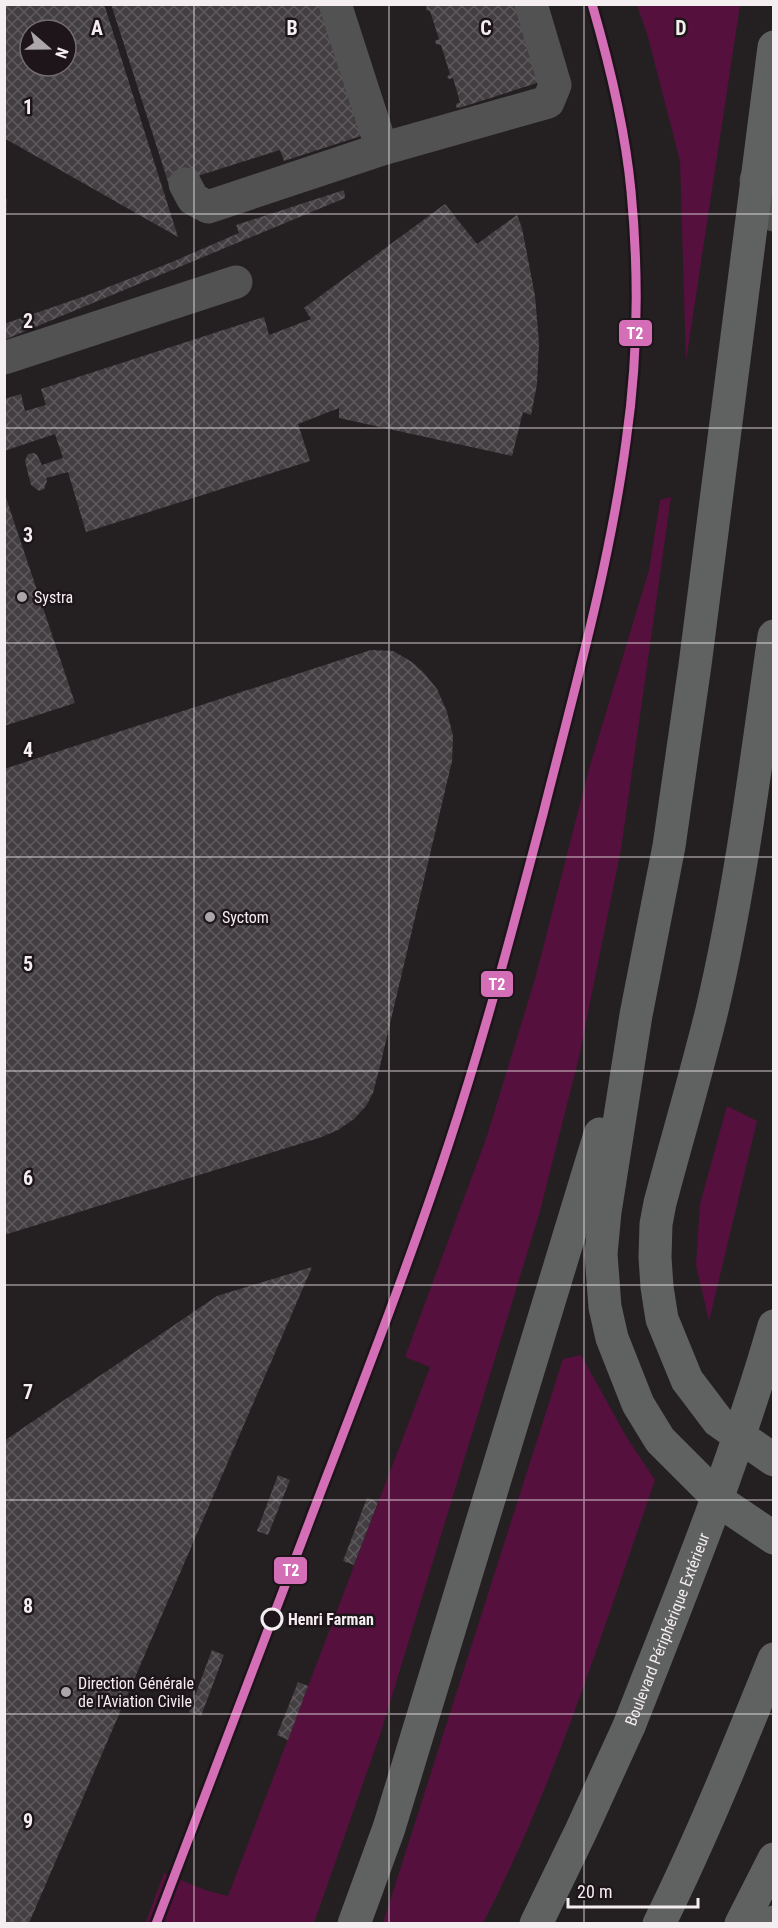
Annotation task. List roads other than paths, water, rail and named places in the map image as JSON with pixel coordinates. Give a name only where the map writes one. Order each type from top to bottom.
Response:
[{"type":"highway","points":[[774,47],[695,665],[671,834],[636,1015],[605,1212],[601,1254],[605,1307],[612,1338],[638,1404],[660,1440],[725,1505],[774,1538]]},
{"type":"highway","points":[[774,636],[732,911],[712,1009],[663,1192],[656,1224],[655,1257],[662,1319],[687,1380],[718,1421],[774,1460]]},
{"type":"highway","points":[[354,1923],[389,1828],[439,1668],[636,1015]]},
{"type":"highway","name":"Boulevard Périphérique Extérieur","points":[[536,1923],[629,1726],[703,1540],[774,1326]]},
{"type":"highway","points":[[660,1923],[686,1870],[732,1764],[774,1659]]},
{"type":"highway","points":[[741,1923],[774,1859]]},
{"type":"lane","points":[[335,4],[382,149]]},
{"type":"lane","points":[[185,184],[192,199],[208,207],[382,149],[548,102],[555,85],[531,4]]},
{"type":"lane","points":[[756,180],[774,215]]},
{"type":"lane","points":[[4,358],[236,282]]},
{"type":"place","name":"Systra","points":[[22,597]]},
{"type":"place","name":"Syctom","points":[[210,917]]},
{"type":"place","name":"Henri Farman","points":[[272,1619]]},
{"type":"place","name":"Direction Générale de l'Aviation Civile","points":[[66,1692]]}]
